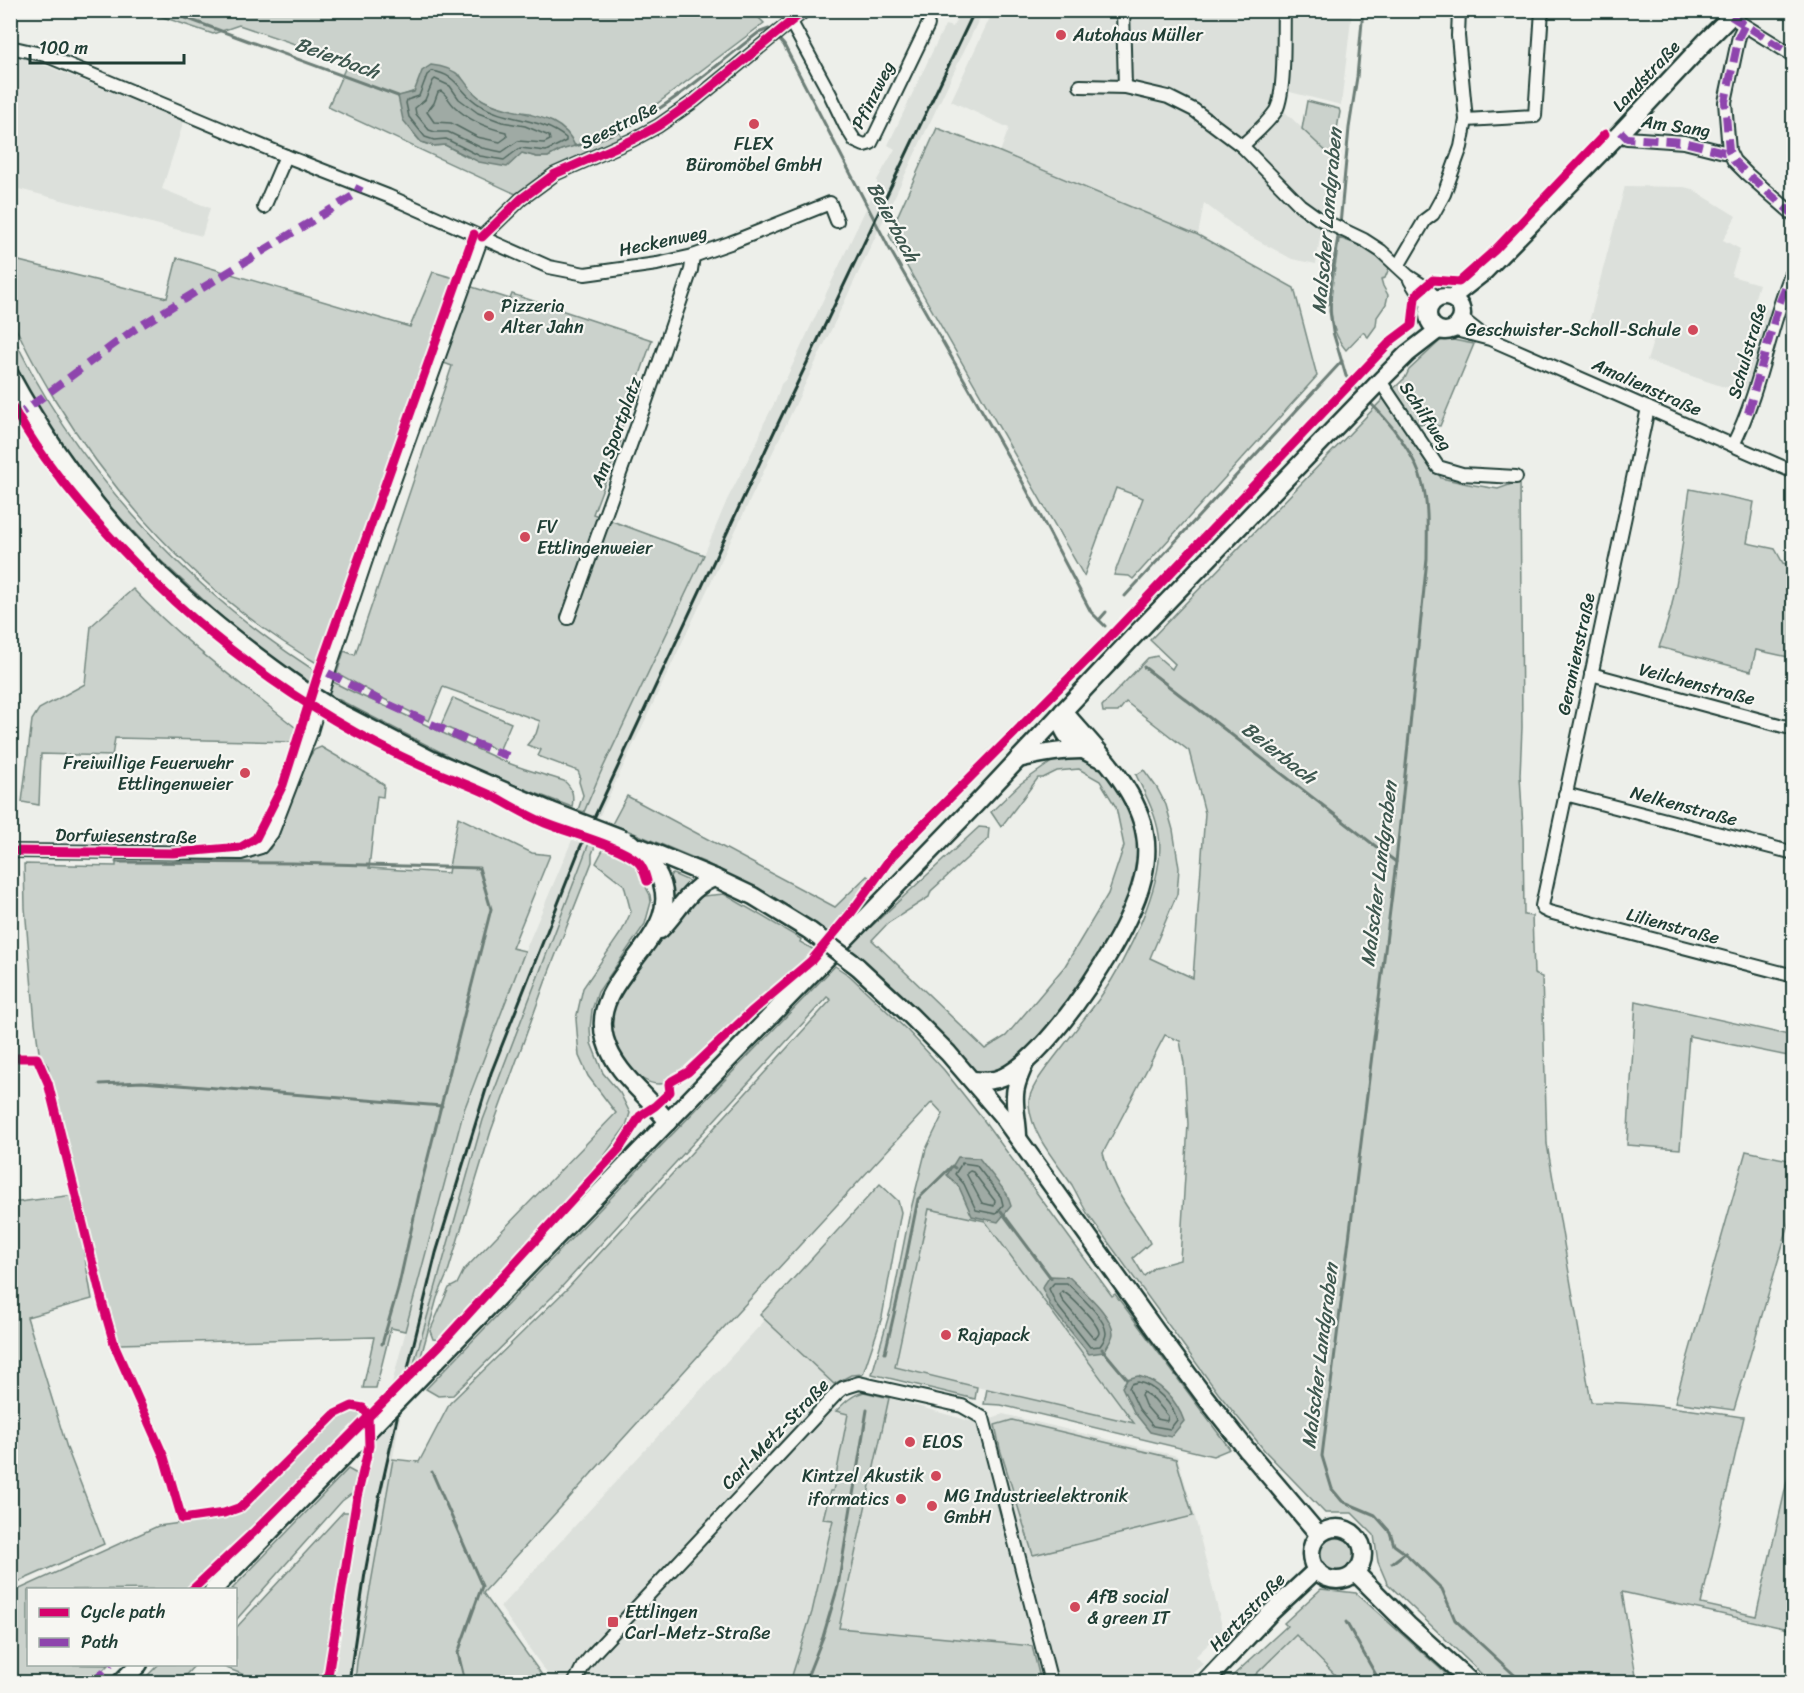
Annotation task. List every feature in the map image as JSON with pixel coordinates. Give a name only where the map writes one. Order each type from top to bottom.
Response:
[{"type":"main road","name":"Landstraße","points":[[215,1588],[1018,759],[1407,354],[1410,345],[1445,313],[1705,42],[1737,18]]},
{"type":"main road","points":[[10,375],[28,407],[84,489],[119,532],[184,597],[224,631],[303,690],[335,710],[432,760],[753,896],[810,931],[857,966],[910,1015],[972,1080],[1018,1137],[1202,1393],[1246,1450],[1319,1535]]},
{"type":"main road","points":[[1061,714],[1064,732],[1073,744],[1105,760]]},
{"type":"main road","points":[[972,1080],[987,1082],[1025,1063],[1054,1030],[1086,989],[1115,944],[1129,917],[1141,884],[1146,860],[1145,834],[1137,807],[1123,781],[1061,714]]},
{"type":"main road","points":[[1018,759],[1057,751],[1081,750]]},
{"type":"main road","points":[[627,841],[655,868],[662,885],[665,906],[651,938]]},
{"type":"main road","points":[[668,1122],[620,1070],[612,1058],[604,1037],[604,1015],[621,977],[651,938],[668,922],[697,887],[714,878]]},
{"type":"main road","points":[[1018,1137],[1015,1091],[1025,1063]]},
{"type":"main road","points":[[1341,1528],[1355,1535],[1360,1542],[1363,1558],[1355,1572],[1340,1579],[1323,1575],[1317,1569],[1311,1556],[1312,1548],[1319,1535],[1325,1531],[1341,1528]]},
{"type":"main road","name":"Hertzstraße","points":[[1207,1682],[1270,1613],[1317,1569]]},
{"type":"main road","points":[[1355,1572],[1471,1683]]},
{"type":"main road","points":[[121,1683],[138,1666]]},
{"type":"street","name":"Seestraße","points":[[482,237],[522,199],[555,174],[632,140],[658,126],[694,101],[805,10]]},
{"type":"street","points":[[1123,10],[1125,87]]},
{"type":"street","points":[[1242,146],[1264,125],[1278,105],[1281,91],[1284,10]]},
{"type":"street","points":[[1398,266],[1425,220],[1433,214],[1444,194],[1461,147],[1466,120],[1458,36],[1459,10]]},
{"type":"street","points":[[1466,120],[1535,116],[1542,10]]},
{"type":"street","points":[[1737,18],[1794,56]]},
{"type":"street","points":[[1737,18],[1739,36],[1725,102],[1729,151],[1734,161],[1747,174],[1794,215]]},
{"type":"street","name":"Pfinzweg","points":[[791,22],[845,125],[855,141],[864,146],[871,143],[928,25]]},
{"type":"street","points":[[10,47],[54,59],[482,237]]},
{"type":"street","points":[[1080,86],[1125,87],[1168,97],[1200,113],[1242,146],[1300,205],[1330,225],[1364,240],[1381,251],[1408,276],[1418,293],[1445,313]]},
{"type":"street","name":"Am Sang","points":[[1620,132],[1627,138],[1684,142],[1724,152],[1729,151]]},
{"type":"street","points":[[264,207],[286,156]]},
{"type":"street","name":"Heckenweg","points":[[482,237],[549,267],[585,274],[657,264],[693,256],[830,202],[837,220]]},
{"type":"street","name":"Dorfwiesenstraße","points":[[10,851],[241,853],[261,847],[272,833],[310,735],[328,673],[373,539],[482,237]]},
{"type":"street","name":"Am Sportplatz","points":[[568,618],[645,404],[691,270],[693,256]]},
{"type":"street","name":"Schulstraße","points":[[1733,444],[1749,409],[1779,304],[1794,267]]},
{"type":"street","name":"Amalienstraße","points":[[1445,313],[1470,335],[1486,338],[1794,472]]},
{"type":"street","name":"Schilfweg","points":[[1370,392],[1438,466],[1462,474],[1516,477]]},
{"type":"street","name":"Geranienstraße","points":[[1543,909],[1542,900],[1648,408]]},
{"type":"street","name":"Veilchenstraße","points":[[1590,674],[1794,729]]},
{"type":"street","name":"Nelkenstraße","points":[[1565,794],[1794,853]]},
{"type":"street","name":"Lilienstraße","points":[[1543,909],[1794,976]]},
{"type":"street","name":"Carl-Metz-Straße","points":[[575,1683],[583,1666],[592,1655],[838,1392],[859,1383],[962,1406],[983,1418],[1051,1683]]},
{"type":"shaded area","name":"Beierbach","points":[[751,10],[764,23],[642,115],[616,124],[623,141],[543,175],[518,195],[328,107],[348,62],[239,25],[213,34],[145,11]],"holes":[[[460,75],[469,90],[484,101],[506,110],[529,113],[561,150],[548,157],[522,153],[467,157],[445,145],[433,146],[421,142],[414,134],[398,97]]]},
{"type":"shaded area","points":[[960,11],[983,11],[599,817],[483,1120],[413,1367],[390,1391],[464,1110],[525,951],[600,774],[704,555],[727,500],[759,438],[781,384],[786,379],[877,185],[877,180],[895,149],[888,145],[945,25],[953,27]]},
{"type":"shaded area","points":[[993,11],[1352,11],[1341,105],[1286,91],[1282,109],[1332,157],[1316,264],[1292,259],[1242,232],[1204,203],[1198,235],[1000,152],[1009,128],[951,101]]},
{"type":"shaded area","points":[[22,56],[184,121],[162,189],[210,208],[202,236],[11,187],[11,57]]},
{"type":"shaded area","points":[[1307,101],[1339,109],[1332,157],[1302,129]]},
{"type":"shaded area","points":[[937,128],[1198,235],[1294,288],[1317,376],[1133,579],[1129,576],[1114,575],[1143,498],[1116,488],[1084,576],[889,235]]},
{"type":"shaded area","points":[[1625,186],[1692,189],[1736,216],[1723,240],[1740,249],[1731,276],[1759,284],[1753,304],[1773,311],[1750,392],[1721,386],[1647,361],[1654,338],[1589,322]]},
{"type":"shaded area","points":[[1339,238],[1365,247],[1389,265],[1385,278],[1381,279],[1388,295],[1386,304],[1377,317],[1376,326],[1368,337],[1363,332],[1346,350],[1338,338],[1331,310]]},
{"type":"shaded area","points":[[177,258],[410,327],[433,272],[454,278],[320,665],[279,639],[204,581],[138,513],[80,438],[45,383],[12,321],[9,297],[11,259],[167,298]]},
{"type":"shaded area","name":"FV Ettlingenweier","points":[[469,286],[510,299],[512,294],[652,340],[618,438],[621,440],[593,514],[704,555],[584,812],[578,810],[583,795],[578,771],[538,756],[541,750],[527,745],[536,734],[540,721],[443,687],[429,721],[337,673],[344,651],[355,655],[452,366],[444,363]]},
{"type":"shaded area","points":[[10,329],[37,382],[69,433],[105,482],[144,528],[187,571],[233,611],[281,648],[339,685],[508,763],[564,781],[572,792],[572,807],[480,772],[421,742],[328,694],[250,643],[157,557],[106,502],[48,425],[28,389],[11,356]]},
{"type":"shaded area","points":[[1448,339],[1474,344],[1440,426],[1412,423],[1391,391],[1405,378],[1409,370],[1440,341]]},
{"type":"shaded area","points":[[1385,397],[1441,478],[1498,489],[1520,481],[1522,727],[1520,775],[1524,915],[1532,916],[1534,974],[1542,977],[1547,1144],[1591,1402],[1648,1405],[1744,1417],[1701,1604],[1756,1616],[1793,1456],[1793,1630],[1622,1592],[1637,1682],[1490,1682],[1387,1583],[1378,1562],[1374,1535],[1352,1513],[1325,1513],[1265,1451],[1218,1393],[1087,1213],[1072,1185],[1039,1137],[1031,1116],[1029,1099],[1044,1071],[1110,983],[1132,943],[1150,898],[1160,854],[1158,827],[1136,775],[1144,770],[1166,805],[1173,830],[1179,868],[1177,894],[1150,958],[1193,978],[1205,813],[1189,751],[1126,702],[1118,712],[1103,712],[1102,706],[1148,658],[1157,656],[1172,669],[1175,664],[1150,640]],"holes":[[[1165,1035],[1180,1041],[1184,1063],[1188,1124],[1180,1260],[1155,1267],[1144,1276],[1133,1258],[1150,1243],[1117,1190],[1103,1153]]]},
{"type":"shaded area","points":[[1690,489],[1754,502],[1747,543],[1775,549],[1783,563],[1793,566],[1793,658],[1756,650],[1751,671],[1659,647],[1675,590]]},
{"type":"shaded area","points":[[133,589],[191,644],[296,728],[292,742],[115,738],[112,756],[41,754],[39,805],[22,802],[32,720],[39,709],[85,684],[91,626]]},
{"type":"shaded area","points":[[453,698],[511,723],[499,751],[441,725]]},
{"type":"shaded area","points":[[321,747],[384,785],[383,797],[377,796],[369,868],[448,873],[458,817],[532,853],[550,855],[512,948],[525,951],[464,1110],[405,1331],[391,1328],[376,1388],[363,1388],[374,1337],[120,1344],[100,1283],[48,1066],[39,1052],[25,908],[24,864],[116,866],[116,858],[251,858],[270,849],[280,831],[302,768],[314,750]]},
{"type":"shaded area","points":[[1060,756],[1086,757],[1108,774],[1127,801],[1139,837],[1136,876],[1126,908],[1089,974],[1061,1011],[1030,1046],[997,1076],[984,1076],[974,1070],[904,998],[848,948],[979,827],[989,828],[988,839],[931,891],[929,897],[888,923],[872,940],[985,1049],[1006,1036],[1065,966],[1108,894],[1124,846],[1116,807],[1100,781],[1079,769],[1057,771],[1038,778],[1001,827],[991,812],[1020,784]]},
{"type":"shaded area","points":[[627,796],[835,907],[867,876],[872,879],[829,934],[764,894],[706,863],[612,824]]},
{"type":"shaded area","points":[[589,843],[595,846],[592,862],[491,1131],[448,1272],[437,1298],[420,1360],[413,1367],[483,1120]]},
{"type":"shaded area","points":[[604,848],[620,854],[633,863],[650,895],[651,902],[645,924],[598,992],[592,1010],[591,1043],[603,1073],[620,1093],[630,1113],[626,1126],[602,1159],[441,1340],[433,1339],[430,1331],[449,1288],[457,1284],[464,1270],[616,1113],[588,1076],[579,1056],[576,1019],[583,988],[622,931],[631,912],[624,885],[596,863]]},
{"type":"shaded area","points":[[673,874],[689,881],[693,886],[669,917],[665,877]]},
{"type":"shaded area","points":[[698,893],[703,896],[724,894],[801,939],[800,942],[816,951],[688,1068],[668,1082],[652,1083],[638,1076],[618,1056],[610,1027],[611,1015],[628,981]]},
{"type":"shaded area","points":[[835,966],[850,976],[908,1031],[944,1070],[985,1122],[1112,1296],[1115,1294],[1230,1449],[1213,1456],[1001,1405],[984,1404],[987,1389],[1134,1423],[985,1221],[929,1209],[895,1367],[977,1387],[975,1399],[872,1374],[891,1308],[909,1217],[926,1149],[943,1114],[932,1102],[483,1593],[547,1682],[355,1682],[393,1459],[419,1462],[450,1403],[568,1288],[831,1000],[827,997],[557,1292],[453,1395],[438,1396],[426,1389]]},
{"type":"shaded area","points":[[1636,1001],[1793,1036],[1793,1057],[1689,1036],[1680,1149],[1627,1145]]},
{"type":"shaded area","points":[[1746,1151],[1793,1161],[1793,1210],[1734,1410],[1675,1402]]},
{"type":"shaded area","points":[[880,1184],[898,1201],[901,1212],[882,1317],[863,1374],[851,1375],[834,1384],[760,1315]]},
{"type":"shaded area","points":[[74,1195],[92,1299],[27,1317],[67,1448],[104,1544],[11,1585],[11,1203]]},
{"type":"shaded area","points":[[929,1209],[986,1221],[1135,1424],[895,1368]]},
{"type":"shaded area","points":[[765,1320],[834,1384],[822,1395],[836,1411],[848,1414],[833,1492],[830,1491],[823,1518],[833,1520],[812,1612],[790,1682],[553,1682],[500,1607]]},
{"type":"shaded area","points":[[864,1392],[889,1398],[839,1628],[1032,1646],[1041,1682],[790,1682],[812,1612],[833,1520],[823,1519],[830,1491],[833,1491],[848,1414],[836,1411],[852,1397]]},
{"type":"shaded area","points":[[889,1398],[977,1423],[1003,1414],[1177,1456],[1193,1509],[1223,1630],[1196,1656],[1203,1664],[1187,1678],[1192,1682],[828,1682]]},
{"type":"shaded area","points":[[402,1406],[355,1682],[332,1682],[337,1640],[372,1441]]},
{"type":"shaded area","points":[[347,1412],[358,1412],[364,1417],[254,1529],[187,1588],[27,1588],[27,1666],[107,1666],[91,1682],[19,1682],[14,1673],[11,1675],[11,1593],[158,1526],[219,1518],[240,1511],[242,1513],[335,1419]]},
{"type":"shaded area","points":[[1012,1420],[1176,1459],[1193,1516],[1033,1555],[1000,1449],[995,1425]]},
{"type":"shaded area","points":[[348,1469],[357,1474],[354,1492],[342,1501],[237,1619],[237,1588],[233,1588]]},
{"type":"shaded area","points":[[343,1512],[348,1512],[351,1518],[324,1682],[262,1682],[222,1666],[237,1666],[237,1627]]},
{"type":"shaded area","points":[[1337,1534],[1351,1540],[1357,1554],[1351,1568],[1337,1574],[1323,1568],[1317,1554],[1323,1540]]},
{"type":"shaded area","points":[[1321,1589],[1356,1593],[1455,1682],[1342,1682],[1296,1635],[1248,1682],[1226,1682],[1287,1626],[1284,1623]]},
{"type":"shaded area","points":[[1296,1635],[1342,1682],[1248,1682]]},
{"type":"shaded area","points":[[157,1666],[194,1666],[179,1682],[141,1682]]},
{"type":"water","points":[[431,65],[447,68],[458,74],[483,100],[559,126],[568,134],[575,146],[548,157],[522,153],[507,167],[479,162],[445,145],[433,146],[421,142],[403,120],[398,96],[414,92],[422,71]]},
{"type":"water","points":[[958,1157],[979,1158],[1007,1194],[1011,1206],[998,1222],[972,1216],[959,1187],[947,1175]]},
{"type":"water","points":[[1050,1276],[1069,1277],[1103,1311],[1112,1327],[1113,1334],[1104,1352],[1089,1354],[1051,1307],[1042,1288]]},
{"type":"water","points":[[1138,1376],[1153,1382],[1167,1393],[1181,1414],[1184,1421],[1171,1437],[1150,1432],[1134,1412],[1122,1387],[1127,1379]]},
{"type":"waterway","name":"Beierbach","points":[[164,10],[398,96]]},
{"type":"waterway","name":"Malscher Landgraben","points":[[1340,225],[1363,10]]},
{"type":"waterway","name":"Beierbach","points":[[575,146],[601,138],[650,114],[694,84],[758,33],[769,29],[771,32]]},
{"type":"waterway","name":"Beierbach","points":[[776,36],[784,45],[888,246],[1022,481],[1091,612],[1105,626]]},
{"type":"waterway","name":"Malscher Landgraben","points":[[1339,231],[1331,279],[1330,311],[1333,332],[1346,376],[1360,394]]},
{"type":"waterway","points":[[1125,596],[1342,361]]},
{"type":"waterway","name":"Malscher Landgraben","points":[[1367,400],[1401,439],[1419,473],[1426,503],[1427,559],[1396,862],[1322,1456],[1332,1489],[1342,1501],[1375,1515],[1390,1532],[1394,1545],[1442,1589],[1455,1620],[1522,1682]]},
{"type":"waterway","points":[[1099,620],[1106,612]]},
{"type":"waterway","name":"Beierbach","points":[[1144,667],[1396,862]]},
{"type":"waterway","points":[[116,862],[292,863],[479,868],[491,909],[422,1181],[398,1289],[382,1344]]},
{"type":"waterway","points":[[100,1084],[142,1082],[442,1106]]},
{"type":"waterway","points":[[885,1353],[918,1199],[952,1166],[955,1168]]},
{"type":"waterway","points":[[1001,1211],[1051,1278]]},
{"type":"waterway","points":[[1102,1349],[1127,1379]]},
{"type":"waterway","points":[[805,1682],[823,1637],[838,1586],[867,1410]]},
{"type":"waterway","points":[[432,1472],[482,1586],[458,1653],[465,1682]]},
{"type":"waterway","points":[[1392,1563],[1405,1553]]},
{"type":"waterway","points":[[1346,1622],[1380,1682]]},
{"type":"railway","points":[[349,1682],[379,1498],[412,1351],[436,1253],[491,1073],[580,848],[774,432],[975,10]]},
{"type":"marked path","points":[[1731,16],[1794,56]]},
{"type":"marked path","points":[[1744,26],[1739,36],[1725,102],[1729,151],[1734,161],[1747,174],[1794,215]]},
{"type":"marked path","points":[[1621,132],[1627,138],[1684,142],[1724,152],[1729,151]]},
{"type":"marked path","points":[[13,419],[132,331],[356,194],[360,186]]},
{"type":"marked path","points":[[1748,413],[1779,304],[1794,267]]},
{"type":"marked path","points":[[328,673],[377,699],[471,742],[508,756]]},
{"type":"marked path","points":[[94,1682],[109,1666]]},
{"type":"cycle path","points":[[482,237],[521,199],[555,174],[632,140],[658,126],[694,101],[805,10]]},
{"type":"cycle path","points":[[194,1588],[255,1531],[440,1345],[619,1149],[640,1116],[670,1092],[669,1084],[688,1072],[751,1012],[811,961],[851,913],[892,856],[1102,645],[1392,340],[1412,325],[1415,298],[1418,293],[1433,280],[1459,282],[1495,250],[1605,134]]},
{"type":"cycle path","points":[[10,851],[173,853],[241,847],[256,838],[283,785],[320,668],[474,234]]},
{"type":"cycle path","points":[[10,402],[30,436],[78,500],[138,566],[211,634],[291,693],[334,720],[422,766],[488,794],[539,820],[629,855],[641,865],[647,881]]},
{"type":"cycle path","points":[[10,1058],[37,1058],[48,1083],[115,1347],[164,1457],[182,1519],[224,1513],[241,1507],[335,1414],[352,1406],[363,1408],[368,1415],[369,1446],[357,1497],[327,1682]]},
{"type":"place","name":"Autohaus Müller","points":[[1061,35]]},
{"type":"place","name":"FLEX Büromöbel GmbH","points":[[754,124]]},
{"type":"place","name":"Pizzeria Alter Jahn","points":[[489,316]]},
{"type":"place","name":"Geschwister-Scholl-Schule","points":[[1693,330]]},
{"type":"place","name":"FV Ettlingenweier","points":[[525,537]]},
{"type":"place","name":"Freiwillige Feuerwehr Ettlingenweier","points":[[245,773]]},
{"type":"place","name":"Rajapack","points":[[946,1335]]},
{"type":"place","name":"ELOS","points":[[910,1442]]},
{"type":"place","name":"Kintzel Akustik","points":[[936,1476]]},
{"type":"place","name":"iformatics","points":[[901,1499]]},
{"type":"place","name":"MG Industrieelektronik GmbH","points":[[932,1506]]},
{"type":"place","name":"AfB social & green IT","points":[[1075,1607]]},
{"type":"place","name":"Ettlingen Carl-Metz-Straße","points":[[613,1622]]}]
